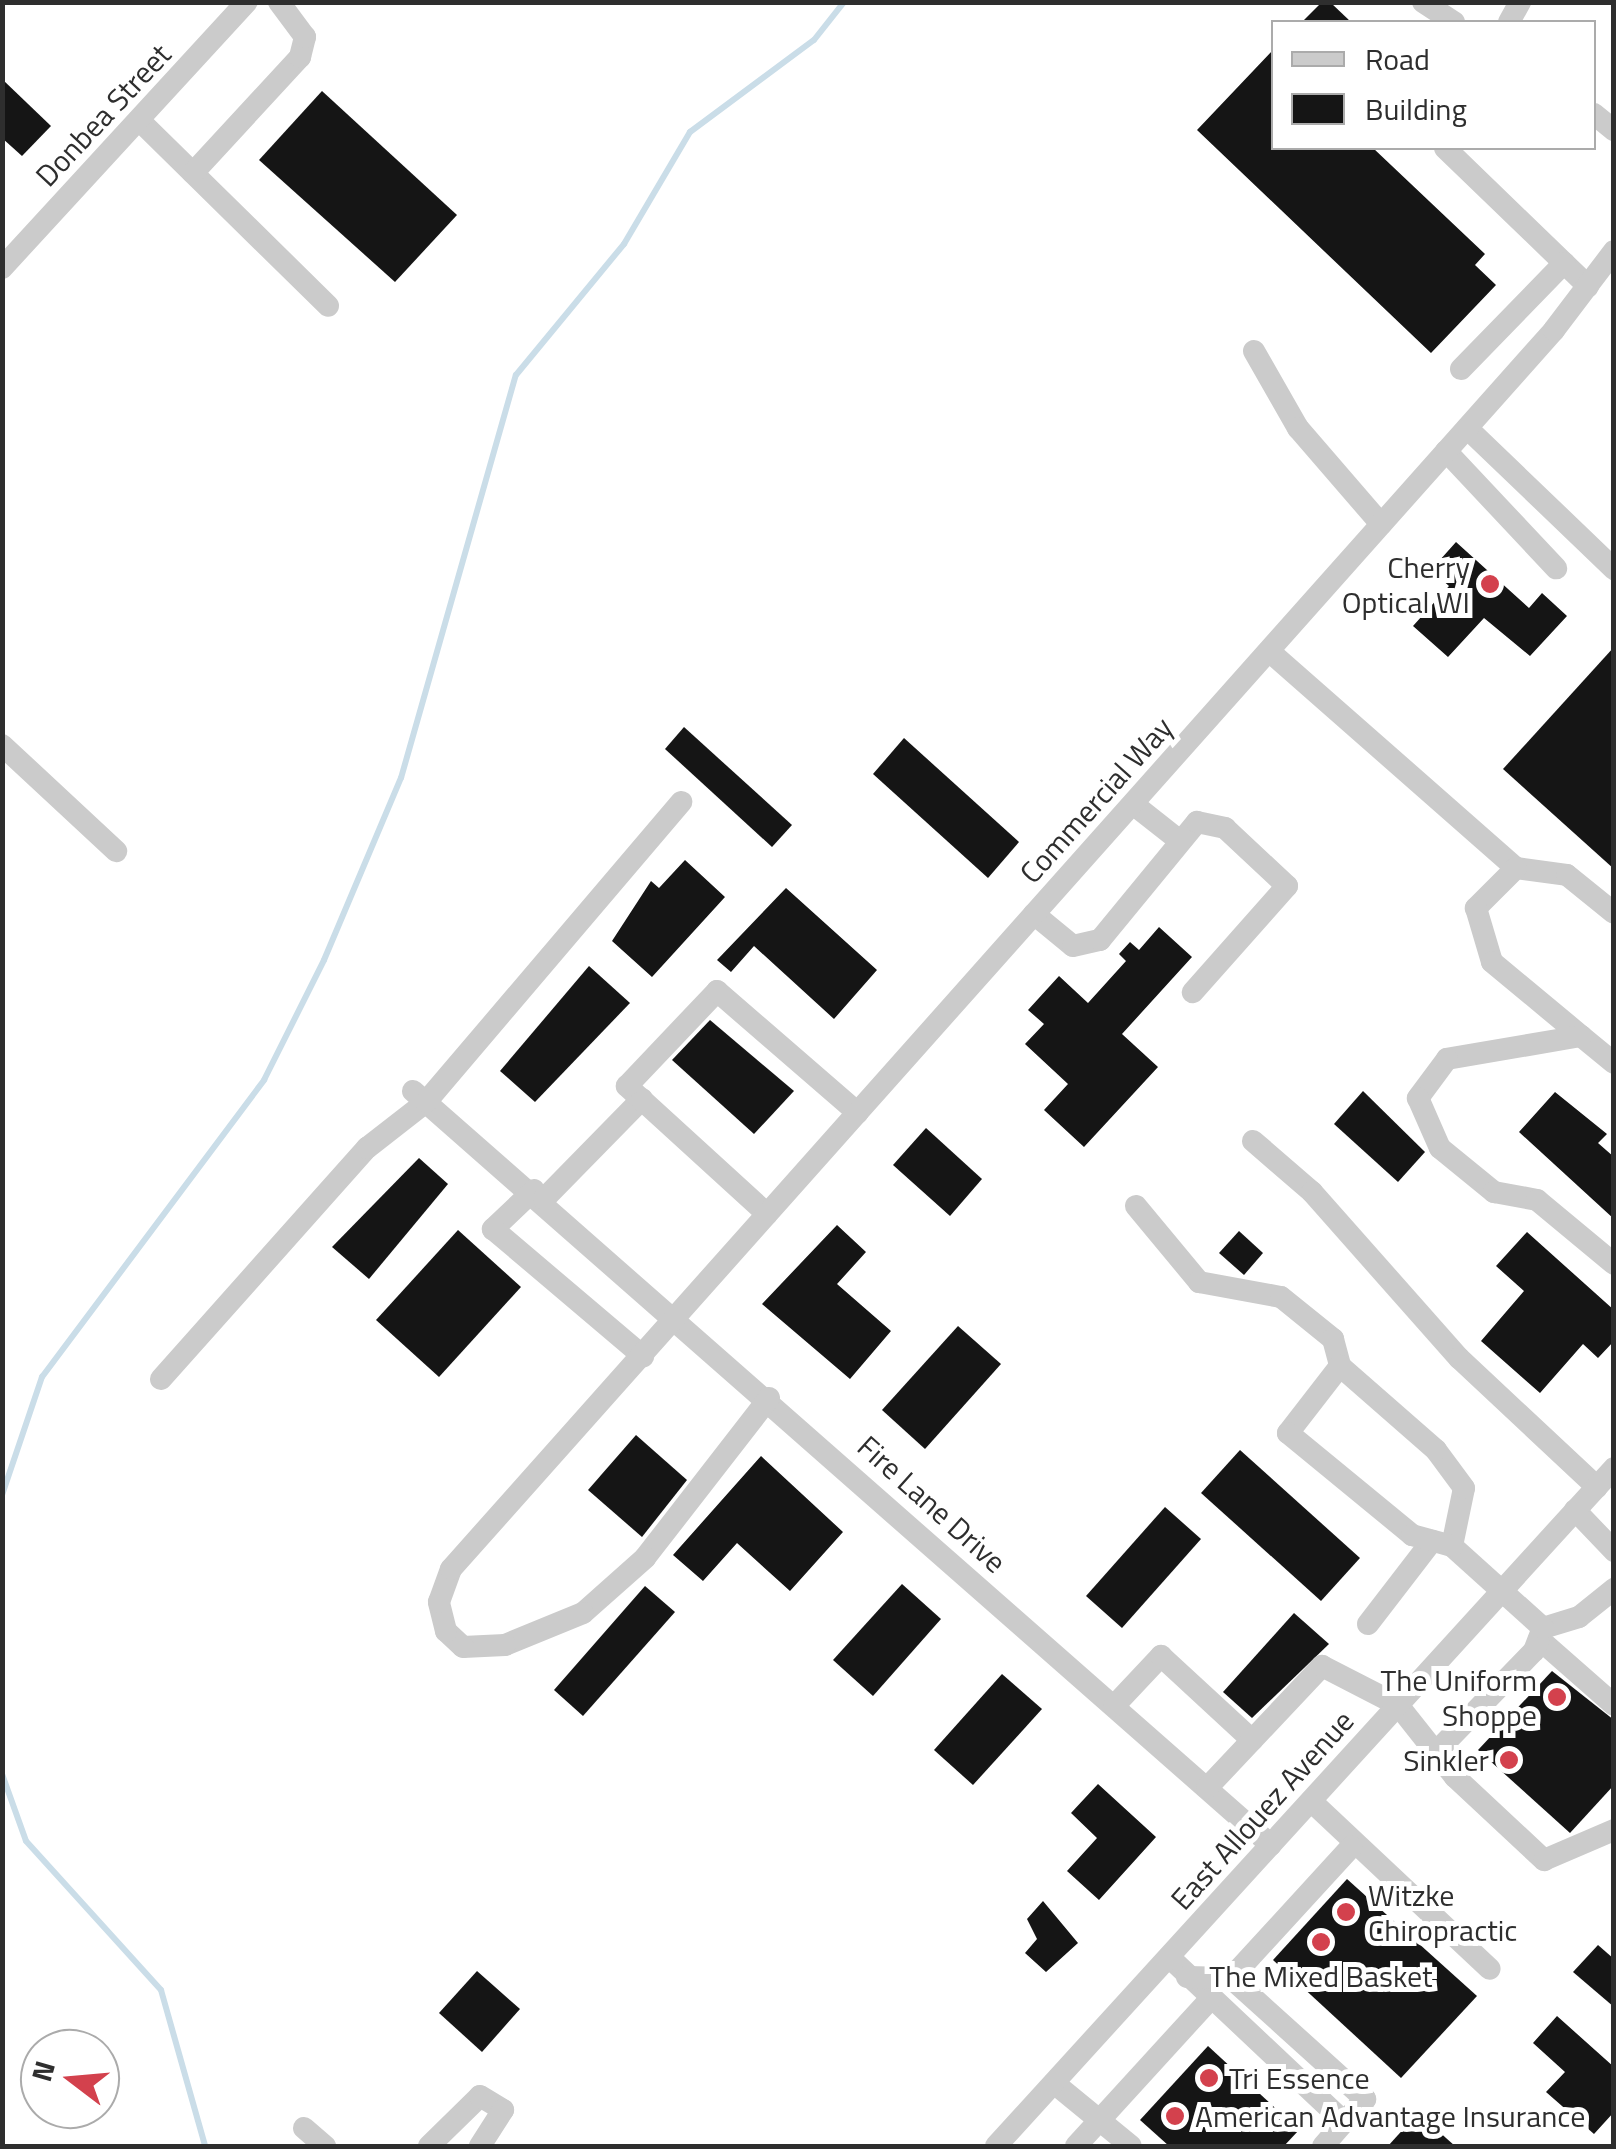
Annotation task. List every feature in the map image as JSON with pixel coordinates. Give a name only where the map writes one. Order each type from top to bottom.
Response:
[{"type":"street","name":"Donbea Street","points":[[2,268],[247,2]]},
{"type":"street","points":[[193,173],[300,57],[305,37],[279,2]]},
{"type":"street","points":[[1423,2],[1451,20]]},
{"type":"street","points":[[139,120],[328,306]]},
{"type":"street","points":[[1447,150],[1588,286]]},
{"type":"street","name":"Commercial Way","points":[[768,1398],[645,1558],[583,1612],[504,1645],[464,1647],[446,1632],[439,1602],[451,1569],[619,1385],[676,1316],[1446,452],[1614,251]]},
{"type":"street","points":[[1462,369],[1564,263]]},
{"type":"street","points":[[1254,351],[1298,428],[1381,524]]},
{"type":"street","points":[[1466,428],[1614,569]]},
{"type":"street","points":[[1446,452],[1556,568]]},
{"type":"street","points":[[1269,651],[1516,868],[1567,875],[1614,913]]},
{"type":"street","points":[[2,745],[116,850]]},
{"type":"street","points":[[161,1380],[367,1148],[420,1097],[681,802]]},
{"type":"street","points":[[1133,804],[1180,842]]},
{"type":"street","points":[[1034,914],[1073,946],[1100,940],[1168,864],[1197,822],[1225,828],[1286,886],[1193,992]]},
{"type":"street","points":[[1516,868],[1476,908],[1492,962],[1614,1063]]},
{"type":"street","points":[[767,1214],[628,1086],[718,991],[858,1113]]},
{"type":"street","points":[[1581,1036],[1447,1059],[1418,1098],[1440,1148],[1494,1192],[1536,1200],[1614,1264]]},
{"type":"street","name":"Fire Lane Drive","points":[[420,1097],[544,1198],[1271,1845]]},
{"type":"street","points":[[642,1099],[544,1198],[492,1229],[643,1356]]},
{"type":"street","points":[[1253,1141],[1596,1487]]},
{"type":"street","points":[[1136,1206],[1199,1282],[1281,1297],[1333,1340],[1340,1366],[1464,1488],[1442,1543],[1368,1624]]},
{"type":"street","points":[[1340,1366],[1288,1433],[1412,1535],[1442,1543],[1502,1590],[1541,1634],[1614,1704]]},
{"type":"street","name":"East Allouez Avenue","points":[[996,2146],[1614,1468]]},
{"type":"street","points":[[1575,1510],[1614,1551]]},
{"type":"street","points":[[1437,1751],[1541,1634],[1579,1618],[1614,1589]]},
{"type":"street","points":[[1114,1706],[1162,1656],[1252,1740]]},
{"type":"street","points":[[1207,1788],[1322,1666],[1398,1705],[1437,1751],[1544,1860],[1614,1830]]},
{"type":"street","points":[[1311,1801],[1351,1847],[1490,1969]]},
{"type":"street","points":[[1231,1978],[1351,1847]]},
{"type":"street","points":[[1169,1957],[1344,2122]]},
{"type":"street","points":[[1187,1977],[1231,1978],[1364,2099],[1323,2146]]},
{"type":"street","points":[[1076,2146],[1210,1999]]},
{"type":"street","points":[[1054,2083],[1131,2146]]},
{"type":"street","points":[[428,2146],[480,2096],[503,2110],[480,2146]]},
{"type":"street","points":[[304,2128],[325,2146]]},
{"type":"building","points":[[1322,2],[1330,2],[1349,20],[1304,20]]},
{"type":"building","points":[[1271,52],[1271,150],[1375,150],[1485,254],[1475,265],[1496,285],[1431,353],[1197,130]]},
{"type":"building","points":[[2,79],[51,126],[22,156],[2,138]]},
{"type":"building","points":[[322,91],[457,215],[395,282],[259,160]]},
{"type":"building","points":[[1456,542],[1529,608],[1542,593],[1567,616],[1530,656],[1484,618],[1448,657],[1413,626],[1449,586],[1431,570]]},
{"type":"building","points":[[1614,647],[1614,869],[1503,769]]},
{"type":"building","points":[[684,727],[792,825],[772,847],[665,749]]},
{"type":"building","points":[[904,738],[1019,842],[988,878],[873,774]]},
{"type":"building","points":[[685,860],[725,897],[652,977],[612,941],[651,881],[659,888]]},
{"type":"building","points":[[786,888],[877,970],[834,1019],[754,946],[731,972],[717,960]]},
{"type":"building","points":[[1159,927],[1192,957],[1122,1034],[1158,1067],[1084,1147],[1044,1110],[1068,1084],[1025,1044],[1044,1024],[1028,1010],[1059,976],[1088,1003],[1126,961],[1119,954],[1130,942],[1139,950]]},
{"type":"building","points":[[589,966],[630,1003],[535,1102],[500,1071]]},
{"type":"building","points":[[710,1020],[794,1091],[754,1134],[672,1060]]},
{"type":"building","points":[[1363,1091],[1425,1152],[1398,1182],[1334,1124]]},
{"type":"building","points":[[1555,1092],[1607,1134],[1598,1143],[1614,1157],[1614,1219],[1519,1132]]},
{"type":"building","points":[[926,1128],[982,1179],[950,1216],[893,1165]]},
{"type":"building","points":[[419,1158],[448,1184],[369,1279],[332,1247]]},
{"type":"building","points":[[837,1225],[866,1252],[837,1284],[891,1331],[850,1379],[762,1304]]},
{"type":"building","points":[[458,1230],[521,1287],[439,1377],[376,1320]]},
{"type":"building","points":[[1239,1231],[1263,1253],[1244,1275],[1219,1253]]},
{"type":"building","points":[[1527,1232],[1614,1310],[1614,1341],[1598,1358],[1583,1344],[1540,1393],[1481,1341],[1524,1291],[1496,1266]]},
{"type":"building","points":[[958,1326],[1001,1364],[925,1449],[882,1410]]},
{"type":"building","points":[[636,1435],[687,1480],[642,1537],[588,1490]]},
{"type":"building","points":[[1240,1450],[1360,1558],[1321,1601],[1201,1493]]},
{"type":"building","points":[[761,1456],[843,1532],[790,1591],[737,1543],[703,1581],[673,1555]]},
{"type":"building","points":[[1165,1507],[1201,1539],[1122,1628],[1086,1596]]},
{"type":"building","points":[[902,1584],[941,1619],[873,1696],[833,1660]]},
{"type":"building","points":[[645,1586],[675,1612],[583,1716],[554,1690]]},
{"type":"building","points":[[1294,1613],[1329,1644],[1252,1718],[1223,1692]]},
{"type":"building","points":[[1552,1671],[1614,1720],[1614,1785],[1570,1833],[1478,1750]]},
{"type":"building","points":[[1002,1674],[1042,1709],[973,1785],[934,1750]]},
{"type":"building","points":[[1098,1784],[1156,1837],[1099,1900],[1067,1871],[1097,1838],[1071,1813]]},
{"type":"building","points":[[1347,1879],[1477,1996],[1401,2078],[1273,1960]]},
{"type":"building","points":[[1043,1901],[1078,1943],[1046,1972],[1025,1953],[1037,1939],[1027,1919]]},
{"type":"building","points":[[1598,1945],[1614,1959],[1614,2007],[1573,1972]]},
{"type":"building","points":[[477,1971],[520,2009],[482,2052],[439,2013]]},
{"type":"building","points":[[1557,2016],[1614,2067],[1614,2112],[1594,2134],[1546,2092],[1565,2072],[1533,2043]]},
{"type":"building","points":[[1208,2046],[1299,2130],[1284,2146],[1169,2146],[1140,2120]]},
{"type":"building","points":[[1418,2113],[1455,2146],[1388,2146]]},
{"type":"waterway","points":[[2,1495],[42,1377],[264,1080],[324,960],[401,778],[516,375],[624,244],[690,132],[814,40],[844,2]]},
{"type":"waterway","points":[[2,1774],[26,1841],[161,1990],[205,2146]]},
{"type":"place","name":"Cherry Optical WI","points":[[1490,584]]},
{"type":"place","name":"The Uniform Shoppe","points":[[1557,1697]]},
{"type":"place","name":"Sinkler","points":[[1509,1760]]},
{"type":"place","name":"Witzke Chiropractic","points":[[1346,1912]]},
{"type":"place","name":"The Mixed Basket","points":[[1321,1942]]},
{"type":"place","name":"Tri Essence","points":[[1209,2078]]},
{"type":"place","name":"American Advantage Insurance","points":[[1175,2116]]}]
